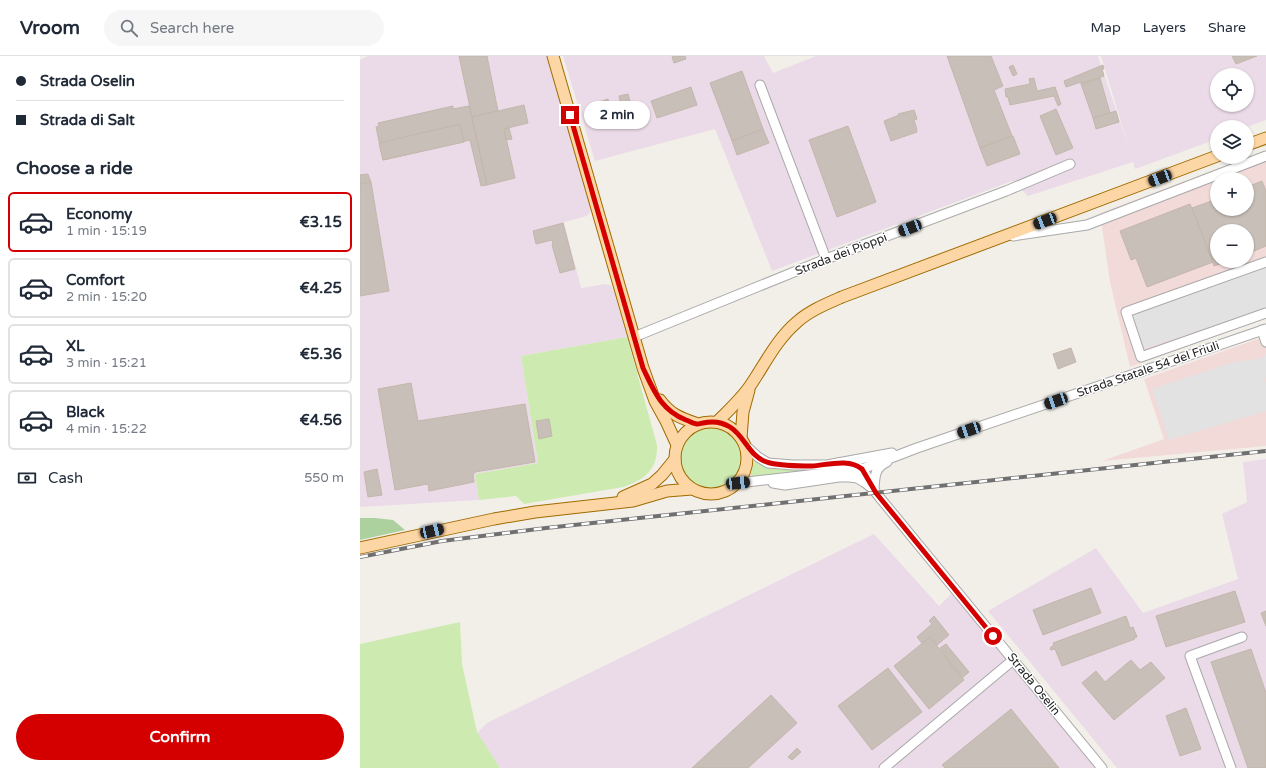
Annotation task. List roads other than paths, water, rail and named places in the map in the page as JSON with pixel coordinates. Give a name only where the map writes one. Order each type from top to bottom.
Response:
[{"type":"main road","points":[[553,56],[643,368],[655,401],[677,445]]},
{"type":"main road","points":[[1254,142],[1266,138]]},
{"type":"main road","points":[[692,489],[686,485],[679,475],[675,459],[677,445],[684,434],[698,424],[717,422],[730,410],[749,387],[784,335],[797,322],[824,305],[842,296],[1002,238],[1210,159]]},
{"type":"main road","points":[[643,368],[656,394],[667,409],[673,414],[698,424]]},
{"type":"main road","points":[[738,483],[747,466],[748,455],[743,441],[743,412],[749,387]]},
{"type":"main road","name":"Strada Statale 54 del Friuli","points":[[717,422],[728,426],[743,441]]},
{"type":"main road","name":"Strada Statale 54 del Friuli","points":[[608,504],[640,491],[652,484],[662,475],[675,459]]},
{"type":"main road","name":"Strada Statale 54 del Friuli","points":[[360,548],[494,519],[535,512],[632,501],[667,491],[692,489],[707,494],[718,494],[726,492],[738,483]]},
{"type":"street","points":[[760,85],[826,259]]},
{"type":"street","points":[[1002,238],[1087,225],[1266,156]]},
{"type":"street","name":"Strada dei Pioppi","points":[[634,337],[826,259],[1006,191],[1070,164]]},
{"type":"street","points":[[1266,262],[1126,312],[1141,357],[1266,313]]},
{"type":"street","points":[[1264,329],[1266,342]]},
{"type":"street","name":"Strada Statale 54 del Friuli","points":[[738,483],[862,469],[917,448],[1264,329]]},
{"type":"street","name":"Strada Statale 54 del Friuli","points":[[743,441],[758,457],[768,463],[811,466],[838,463],[917,448]]},
{"type":"street","name":"Strada Statale 54 del Friuli","points":[[761,480],[785,485],[849,477],[857,478],[874,489],[876,474],[881,465],[917,448]]},
{"type":"street","points":[[838,463],[855,464],[862,469],[874,489]]},
{"type":"street","name":"Strada Oselin","points":[[874,489],[1102,768]]},
{"type":"street","points":[[1231,768],[1190,656],[1242,637]]},
{"type":"street","points":[[884,768],[1013,660]]},
{"type":"railway","points":[[360,557],[442,541],[546,528],[1266,451]]}]
